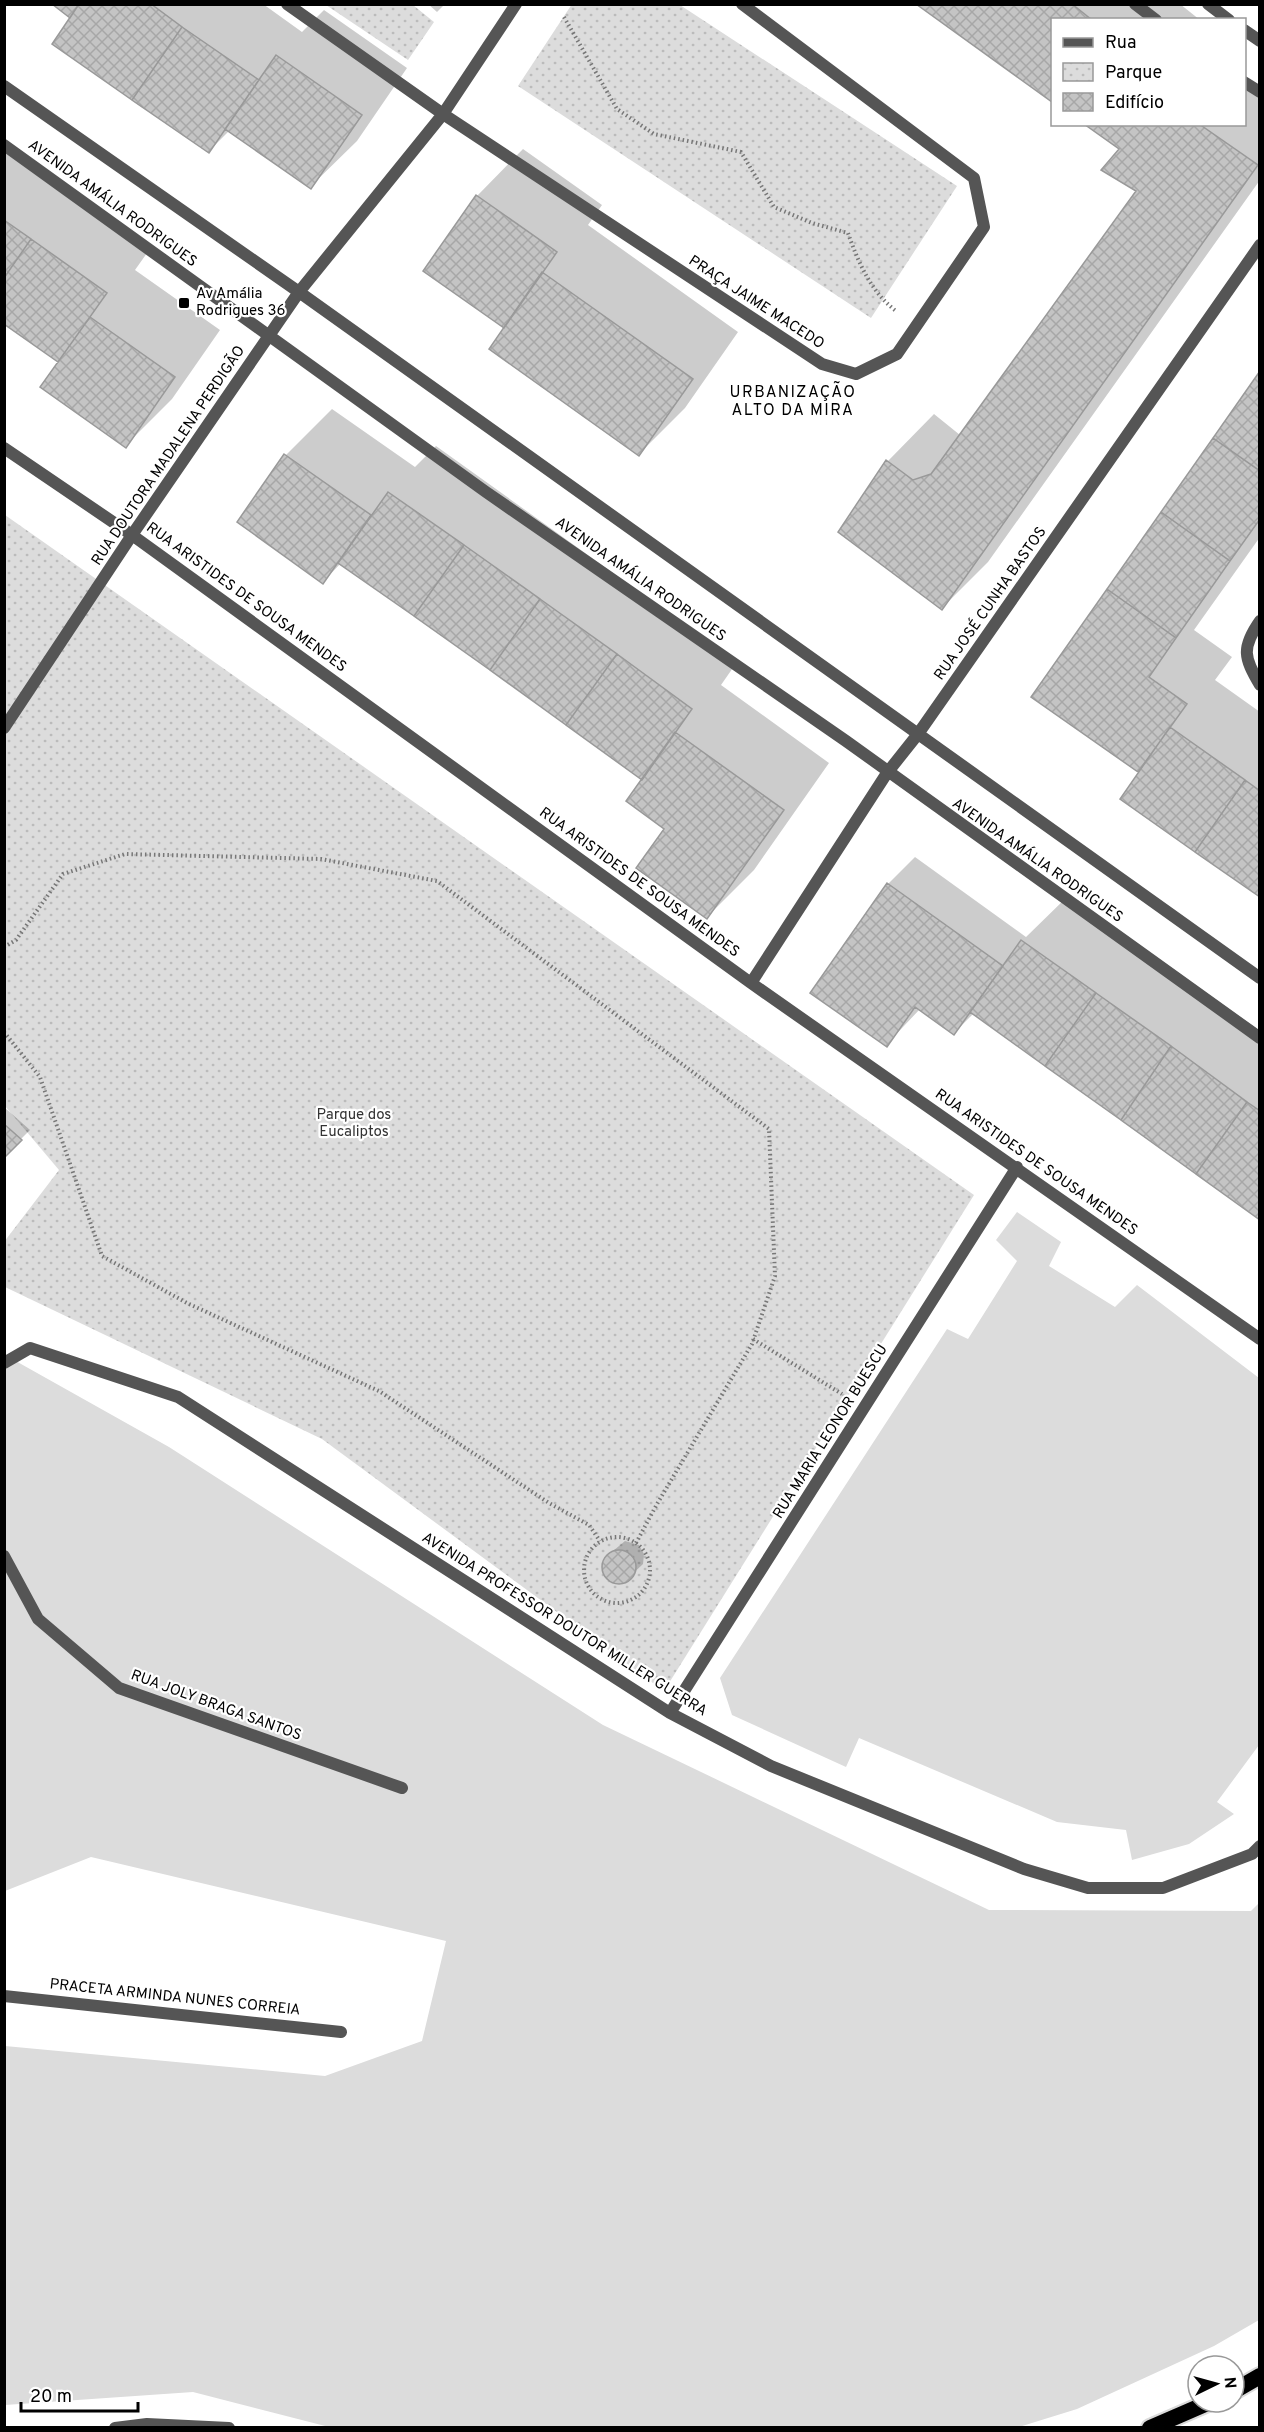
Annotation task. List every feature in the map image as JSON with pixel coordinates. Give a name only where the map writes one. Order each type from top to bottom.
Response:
[{"type":"highway","points":[[1246,2384],[1260,2376]]},
{"type":"highway","points":[[1150,2427],[1186,2412]]},
{"type":"street","name":"PRAÇA JAIME MACEDO","points":[[287,4],[443,114],[822,364],[856,374],[897,354],[984,227],[974,178],[742,4]]},
{"type":"street","name":"RUA DOUTORA MADALENA PERDIGÃO","points":[[4,728],[132,535],[299,292],[443,114],[516,4]]},
{"type":"street","points":[[1135,4],[1153,18]]},
{"type":"street","points":[[1208,4],[1226,18]]},
{"type":"street","points":[[1246,31],[1260,41]]},
{"type":"street","points":[[1246,83],[1260,92]]},
{"type":"street","points":[[4,86],[299,292],[1260,978]]},
{"type":"street","name":"AVENIDA AMÁLIA RODRIGUES","points":[[4,145],[486,492],[846,741],[1260,1038]]},
{"type":"street","name":"RUA JOSÉ CUNHA BASTOS","points":[[751,982],[887,772],[918,734],[1260,245]]},
{"type":"street","name":"RUA ARISTIDES DE SOUSA MENDES","points":[[4,448],[132,535],[751,982],[1260,1339]]},
{"type":"street","points":[[1260,621],[1249,637],[1247,662],[1260,685]]},
{"type":"street","name":"RUA MARIA LEONOR BUESCU","points":[[670,1713],[1017,1167]]},
{"type":"street","name":"AVENIDA PROFESSOR DOUTOR MILLER GUERRA","points":[[4,1363],[30,1348],[178,1397],[670,1713],[771,1766],[1024,1869],[1088,1888],[1163,1888],[1252,1854],[1260,1846]]},
{"type":"street","name":"RUA JOLY BRAGA SANTOS","points":[[4,1556],[38,1619],[119,1688],[402,1788]]},
{"type":"street","name":"PRACETA ARMINDA NUNES CORREIA","points":[[4,1996],[341,2032]]},
{"type":"street","points":[[115,2427],[147,2424],[229,2427]]},
{"type":"path","points":[[564,17],[617,109],[654,134],[741,152],[774,207],[812,223],[848,233],[857,259],[882,301],[916,327]]},
{"type":"path","points":[[4,947],[16,940],[63,874],[125,854],[321,859],[437,881],[769,1129],[775,1276],[753,1340],[636,1543]]},
{"type":"path","points":[[4,1032],[40,1077],[102,1256],[187,1303],[379,1391],[549,1503],[589,1525],[600,1541]]},
{"type":"path","points":[[753,1340],[865,1407]]},
{"type":"path","points":[[612,1537],[625,1538],[636,1543],[645,1553],[649,1564],[649,1578],[634,1598],[622,1602],[609,1602],[597,1596],[589,1587],[584,1575],[584,1562],[590,1550],[600,1541],[612,1537]]},
{"type":"green space","points":[[572,4],[680,5],[957,186],[871,318],[518,86]]},
{"type":"green space","points":[[326,5],[413,5],[434,22],[408,60]]},
{"type":"green space","name":"Parque dos Eucaliptos","points":[[5,515],[974,1195],[664,1691],[322,1439],[5,1287],[4,1242],[59,1170],[5,1106]]},
{"type":"green space","points":[[1017,1212],[1061,1242],[1049,1266],[1115,1307],[1137,1285],[1259,1378],[1259,1745],[1217,1802],[1234,1814],[1189,1844],[1132,1860],[1126,1830],[1057,1822],[859,1738],[846,1767],[732,1715],[720,1678],[947,1329],[968,1339],[1017,1261],[996,1240]]},
{"type":"green space","points":[[5,1355],[169,1447],[603,1725],[989,1910],[1251,1911],[1259,1903],[1259,2320],[1214,2346],[1197,2354],[1186,2354],[1186,2359],[1077,2409],[1019,2427],[333,2428],[193,2392],[5,2405],[5,2046],[325,2076],[422,2041],[446,1941],[91,1857],[5,1891]]},
{"type":"building","points":[[52,4],[79,4],[70,18]]},
{"type":"building","points":[[79,4],[151,4],[182,27],[132,100],[52,44]]},
{"type":"building","points":[[916,4],[1072,4],[1090,18],[1051,18],[1051,101]]},
{"type":"building","points":[[182,27],[259,80],[209,153],[132,100]]},
{"type":"building","points":[[276,55],[362,115],[311,189],[225,129]]},
{"type":"building","points":[[1087,126],[1202,126],[1258,165],[942,610],[838,532],[886,460],[913,480],[931,474],[1136,191],[1101,170],[1119,149]]},
{"type":"building","points":[[476,195],[557,252],[504,328],[423,271]]},
{"type":"building","points":[[4,220],[31,239],[4,278]]},
{"type":"building","points":[[31,239],[107,293],[58,362],[4,324],[4,278]]},
{"type":"building","points":[[542,272],[693,379],[639,456],[489,349]]},
{"type":"building","points":[[90,317],[175,377],[126,448],[40,387]]},
{"type":"building","points":[[1260,371],[1260,471],[1213,438]]},
{"type":"building","points":[[1213,438],[1260,471],[1260,519],[1230,561],[1161,512]]},
{"type":"building","points":[[284,454],[371,515],[323,584],[237,522]]},
{"type":"building","points":[[388,492],[464,545],[414,616],[338,563]]},
{"type":"building","points":[[1161,512],[1230,561],[1176,638],[1107,589]]},
{"type":"building","points":[[464,545],[540,599],[490,670],[414,616]]},
{"type":"building","points":[[1107,589],[1176,638],[1149,677],[1187,704],[1138,772],[1031,697]]},
{"type":"building","points":[[540,599],[617,654],[566,725],[490,670]]},
{"type":"building","points":[[617,654],[692,709],[642,780],[566,725]]},
{"type":"building","points":[[1170,727],[1245,780],[1195,852],[1120,799]]},
{"type":"building","points":[[675,732],[784,810],[707,919],[636,868],[664,829],[626,801]]},
{"type":"building","points":[[1245,780],[1260,791],[1260,897],[1195,852]]},
{"type":"building","points":[[887,883],[1003,966],[954,1035],[915,1007],[887,1047],[810,993]]},
{"type":"building","points":[[1021,940],[1096,993],[1045,1066],[970,1012]]},
{"type":"building","points":[[1096,993],[1171,1046],[1121,1120],[1045,1066]]},
{"type":"building","points":[[1171,1046],[1247,1102],[1196,1174],[1121,1120]]},
{"type":"building","points":[[1247,1102],[1260,1111],[1260,1220],[1196,1174]]},
{"type":"building","points":[[4,1124],[22,1140],[4,1158]]},
{"type":"building","points":[[619,1550],[631,1555],[636,1567],[631,1579],[619,1584],[607,1579],[602,1567],[607,1555]]},
{"type":"place","name":"Av Amália Rodrigues 36","points":[[184,303]]},
{"type":"district","name":"URBANIZAÇÃO ALTO DA MIRA","points":[[793,402]]}]
